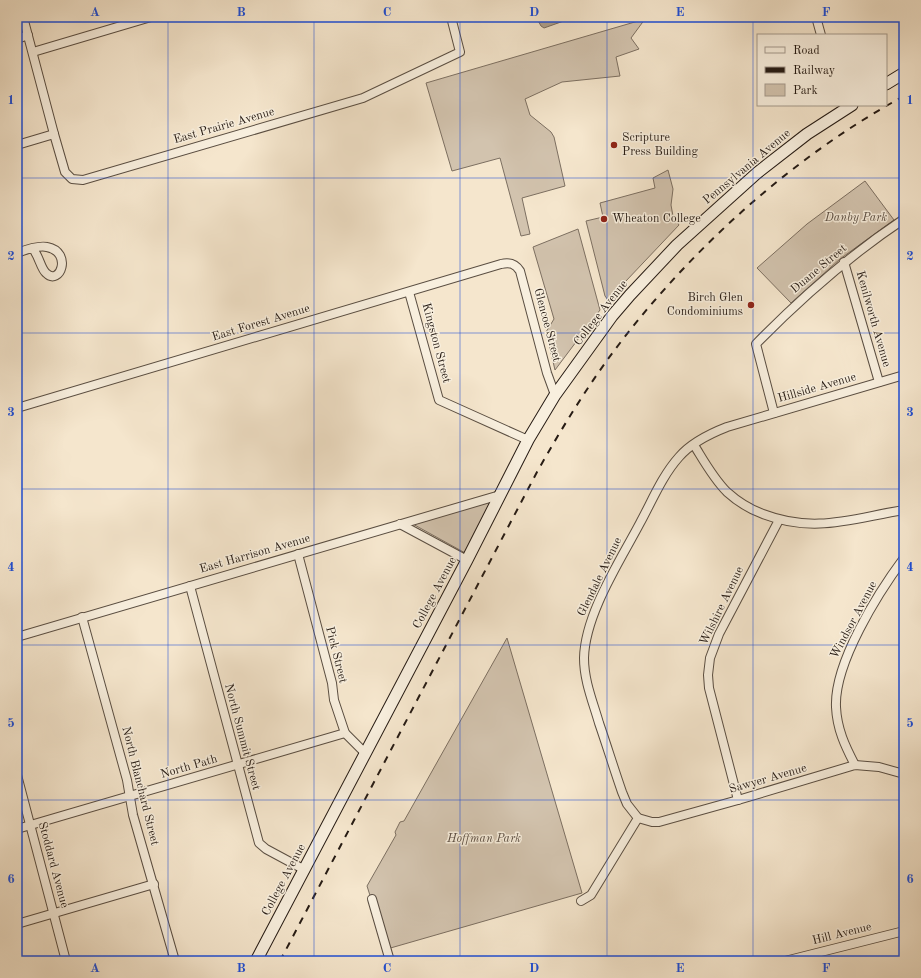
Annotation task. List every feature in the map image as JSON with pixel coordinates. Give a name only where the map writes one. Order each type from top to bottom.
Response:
[{"type":"street","points":[[17,145],[54,134],[23,17]]},
{"type":"street","points":[[33,52],[151,17]]},
{"type":"street","name":"East Prairie Avenue","points":[[54,134],[65,172],[72,178],[83,180],[363,98],[460,52],[451,17]]},
{"type":"street","points":[[816,17],[821,34]]},
{"type":"street","points":[[17,39],[28,35]]},
{"type":"street","points":[[887,83],[904,74]]},
{"type":"street","name":"Pennsylvania Avenue","points":[[665,256],[752,177],[841,108]]},
{"type":"street","name":"Duane Street","points":[[774,413],[756,344],[800,301],[844,262],[904,219]]},
{"type":"street","points":[[17,253],[33,249]]},
{"type":"street","name":"College Avenue","points":[[256,961],[467,560],[528,440],[556,395],[612,316],[665,256]]},
{"type":"street","name":"Kenilworth Avenue","points":[[844,262],[879,382]]},
{"type":"street","name":"East Forest Avenue","points":[[17,408],[501,264],[513,264]]},
{"type":"street","name":"Glencoe Street","points":[[513,264],[520,272],[547,373],[556,395]]},
{"type":"street","name":"Kingston Street","points":[[409,292],[439,400],[528,440]]},
{"type":"street","name":"Hillside Avenue","points":[[736,424],[904,375]]},
{"type":"street","name":"Glendale Avenue","points":[[638,818],[627,804],[622,792],[589,689],[585,670],[586,643],[589,626],[598,603],[665,475],[680,456],[694,444],[708,436],[736,424]]},
{"type":"street","points":[[694,444],[714,476],[728,493],[744,506],[779,520],[807,524],[837,523],[904,510]]},
{"type":"street","name":"East Harrison Avenue","points":[[17,636],[500,495]]},
{"type":"street","name":"Wilshire Avenue","points":[[738,800],[710,688],[709,665],[712,650],[719,634],[779,520]]},
{"type":"street","points":[[400,524],[467,560]]},
{"type":"street","name":"Pick Street","points":[[298,554],[332,684],[334,700],[345,733],[365,753]]},
{"type":"street","name":"Windsor Avenue","points":[[855,765],[843,742],[839,730],[836,705],[839,681],[848,653],[865,620],[904,558]]},
{"type":"street","name":"North Summit Street","points":[[190,586],[259,843],[266,849],[304,870]]},
{"type":"street","name":"North Blanchard Street","points":[[82,617],[127,780],[133,815],[175,961]]},
{"type":"street","name":"North Path","points":[[17,829],[345,733]]},
{"type":"street","name":"Sawyer Avenue","points":[[638,818],[652,822],[659,822],[855,765],[879,767],[904,774]]},
{"type":"street","name":"Stoddard Avenue","points":[[17,775],[66,961]]},
{"type":"street","points":[[581,901],[591,895],[638,818]]},
{"type":"street","points":[[17,924],[154,884]]},
{"type":"street","points":[[372,899],[390,961]]},
{"type":"street","name":"Hill Avenue","points":[[785,961],[904,931]]},
{"type":"green space","points":[[645,19],[631,38],[639,49],[616,57],[620,76],[562,82],[525,99],[530,115],[551,132],[554,137],[565,186],[522,198],[530,234],[521,236],[500,158],[452,171],[426,83]]},
{"type":"green space","points":[[668,170],[673,189],[671,205],[673,216],[679,225],[608,300],[605,296],[586,221],[603,217],[600,203],[655,188],[653,178]]},
{"type":"green space","name":"Danby Park","points":[[865,181],[894,220],[840,259],[791,303],[757,268],[807,224]]},
{"type":"green space","points":[[578,229],[600,310],[555,370],[546,332],[554,319],[533,247]]},
{"type":"green space","points":[[497,498],[467,554],[411,523]]},
{"type":"green space","name":"Hoffman Park","points":[[507,638],[582,893],[387,949],[367,886],[396,835],[395,832],[400,822],[404,821]]},
{"type":"shaded area","points":[[536,17],[575,17],[544,28],[541,26]]},
{"type":"railway","points":[[280,961],[537,472],[571,414],[608,359],[638,320],[670,283],[705,246],[742,212],[780,179],[820,149],[862,121],[904,96]]},
{"type":"place","name":"Scripture Press Building","points":[[614,145]]},
{"type":"place","name":"Wheaton College","points":[[604,219]]},
{"type":"place","name":"Birch Glen Condominiums","points":[[751,305]]}]
